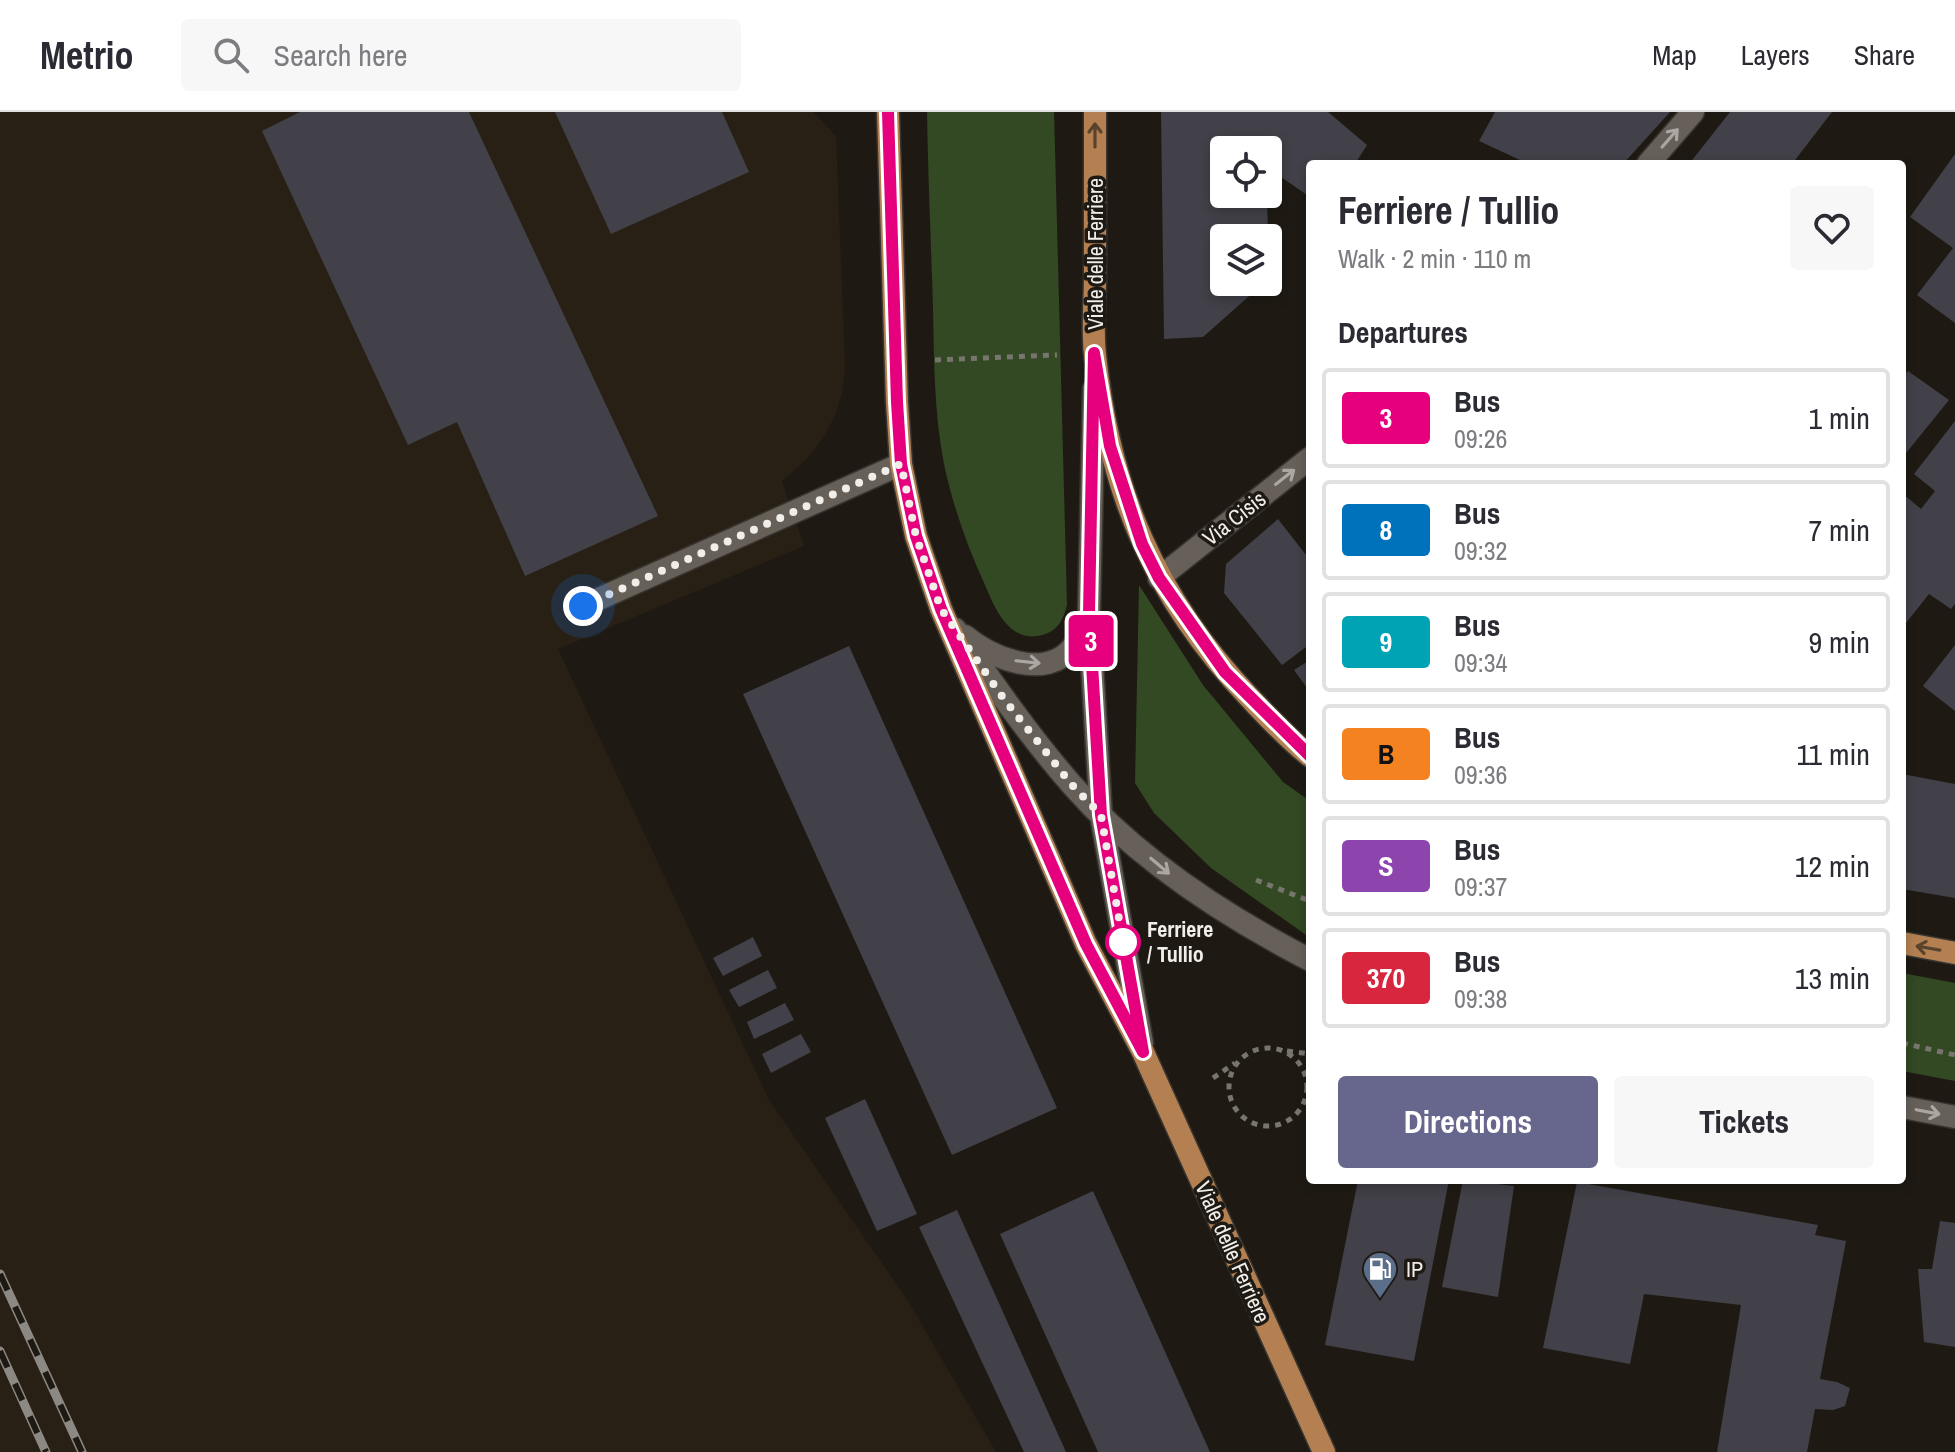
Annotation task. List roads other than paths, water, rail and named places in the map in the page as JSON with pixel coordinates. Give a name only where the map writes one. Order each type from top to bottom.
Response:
[{"type":"main road","name":"Viale delle Ferriere","points":[[888,112],[901,464],[916,536],[941,609],[1086,944],[1143,1052],[1324,1452]]},
{"type":"main road","name":"Viale delle Ferriere","points":[[1095,112],[1089,614],[1101,815],[1143,1052]]},
{"type":"main road","points":[[1651,160],[1693,112]]},
{"type":"main road","name":"Viale delle Ferriere","points":[[1094,353],[1110,446],[1142,544],[1159,578],[1225,672],[1306,752]]},
{"type":"main road","name":"Via Cisis","points":[[1159,578],[1306,461]]},
{"type":"main road","points":[[583,606],[901,464]]},
{"type":"main road","name":"Viale delle Ferriere","points":[[941,609],[1004,699],[1072,785],[1101,815]]},
{"type":"main road","points":[[941,609],[959,631],[976,645],[996,655],[1033,664],[1054,661],[1071,649],[1089,614]]},
{"type":"main road","points":[[1101,815],[1170,875],[1256,932],[1306,958]]},
{"type":"main road","points":[[1906,944],[1955,953]]},
{"type":"main road","points":[[1906,1108],[1955,1117]]},
{"type":"railway","points":[[0,1274],[82,1452]]},
{"type":"railway","points":[[0,1351],[46,1452]]},
{"type":"place","name":"Ferriere / Tullio","points":[[1123,942]]},
{"type":"place","name":"IP","points":[[1380,1300]]}]
